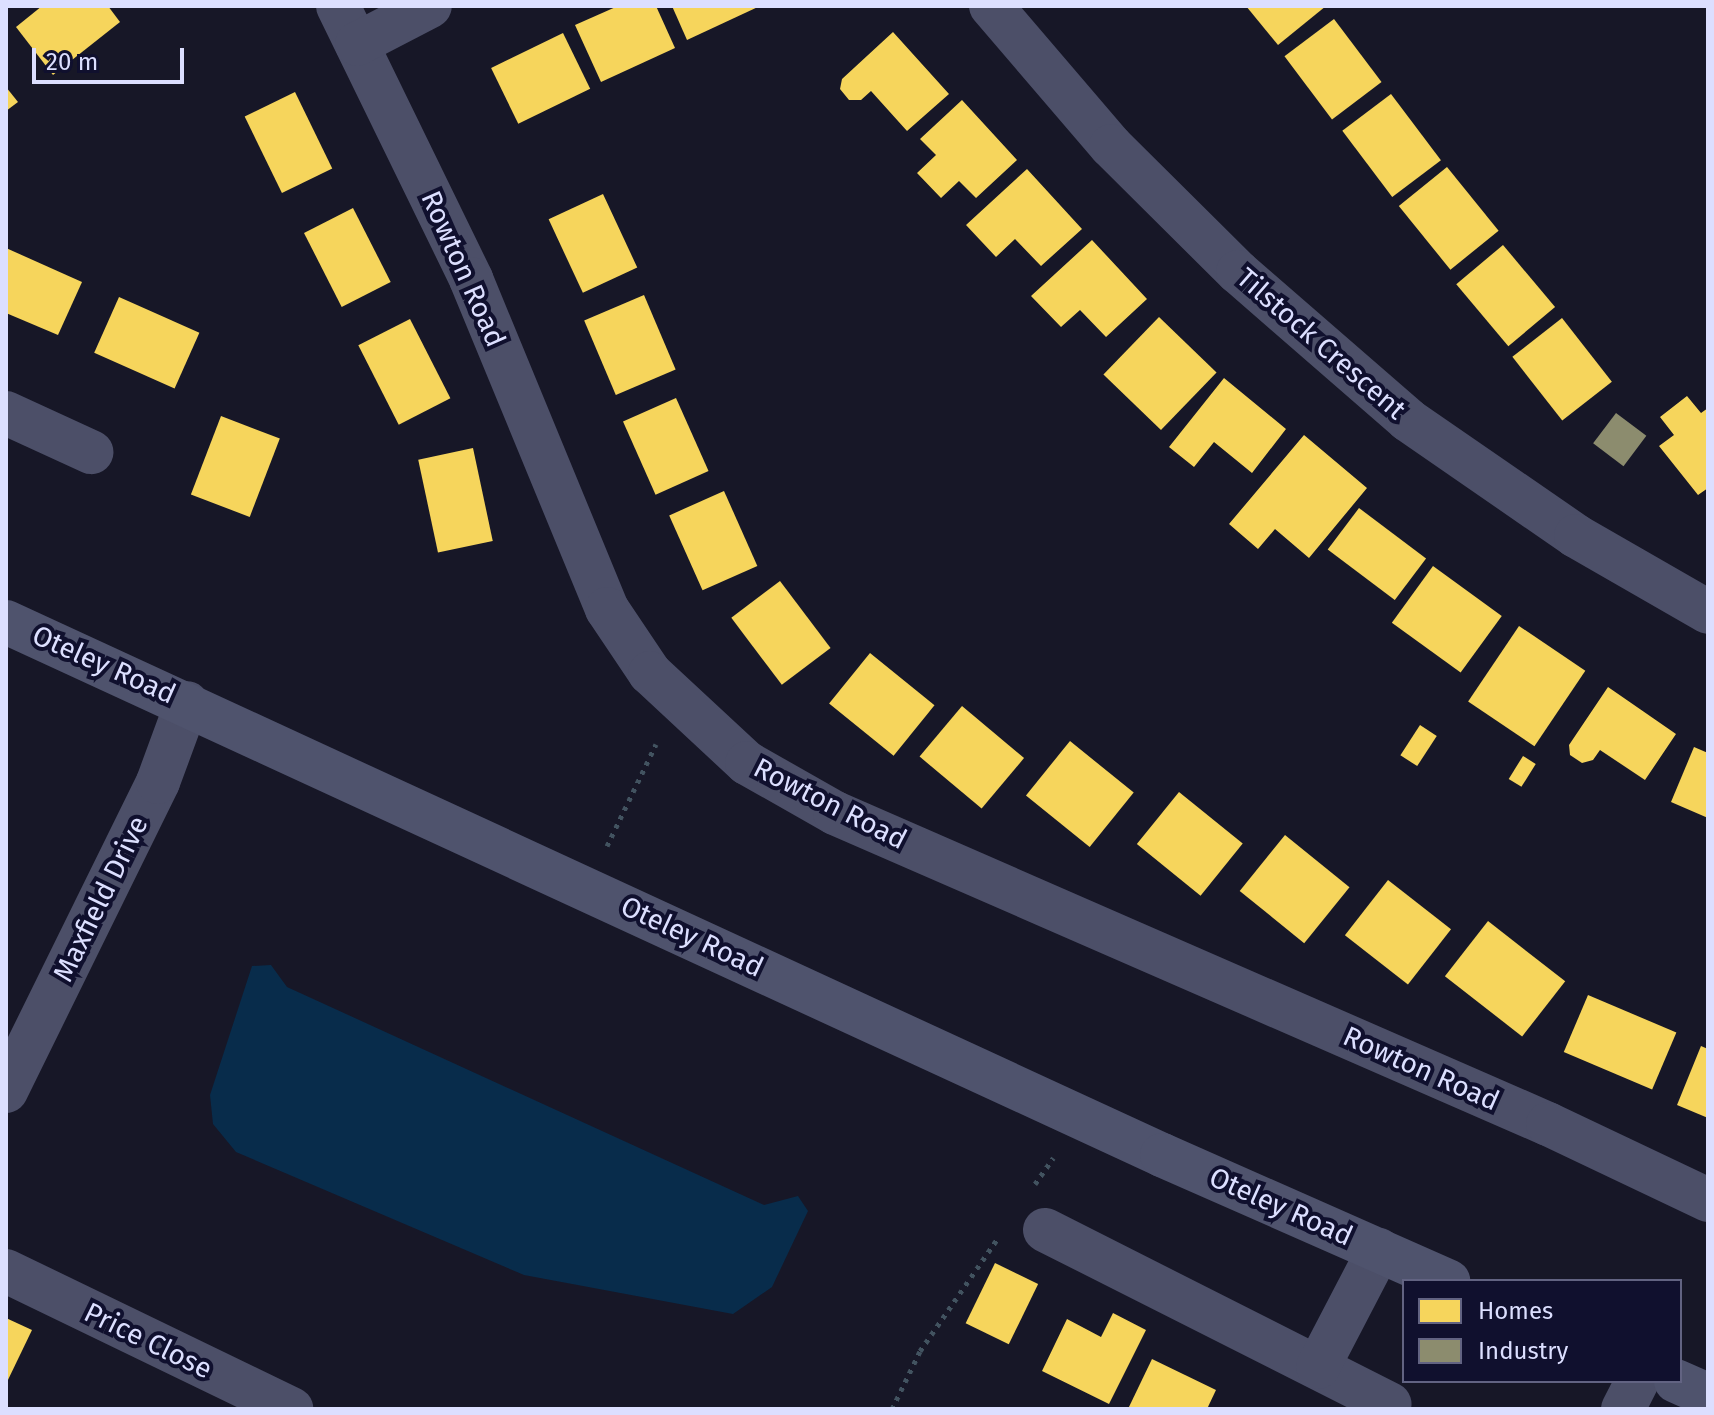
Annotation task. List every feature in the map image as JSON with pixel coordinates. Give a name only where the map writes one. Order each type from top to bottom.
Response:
[{"type":"main road","name":"Oteley Road","points":[[6,622],[1444,1279]]},
{"type":"main road","points":[[1681,1383],[1708,1395]]},
{"type":"street","points":[[348,25],[430,6]]},
{"type":"street","name":"Tilstock Crescent","points":[[991,6],[1143,178],[1238,272],[1408,420],[1576,536],[1708,612]]},
{"type":"street","name":"Rowton Road","points":[[348,25],[471,279],[607,609],[650,673],[747,763],[835,813],[1548,1124],[1708,1200]]},
{"type":"street","points":[[6,413],[91,452]]},
{"type":"street","name":"Maxfield Drive","points":[[6,1091],[158,782],[187,703]]},
{"type":"street","points":[[1035,1214],[1390,1404]]},
{"type":"street","name":"Oteley Road","points":[[1318,1367],[1379,1250]]},
{"type":"street","name":"Price Close","points":[[6,1271],[291,1409]]},
{"type":"street","points":[[1623,1409],[1636,1383]]},
{"type":"path","points":[[601,858],[677,699]]},
{"type":"path","points":[[1035,1214],[1053,1158]]},
{"type":"path","points":[[892,1409],[920,1351],[999,1235]]},
{"type":"water","points":[[271,965],[287,987],[764,1205],[798,1196],[808,1211],[772,1287],[733,1314],[524,1275],[236,1152],[213,1124],[210,1095],[252,966]]},
{"type":"building: Homes","points":[[42,6],[108,6],[120,22],[53,75],[16,27]]},
{"type":"building: Homes","points":[[618,6],[656,6],[675,48],[601,82],[575,25]]},
{"type":"building: Homes","points":[[672,6],[760,6],[687,40]]},
{"type":"building: Homes","points":[[1246,6],[1326,6],[1278,45]]},
{"type":"building: Homes","points":[[1334,19],[1382,82],[1332,119],[1284,56]]},
{"type":"building: Homes","points":[[893,32],[949,94],[907,131],[871,91],[861,100],[849,100],[840,89],[842,79]]},
{"type":"building: Homes","points":[[563,33],[590,89],[518,124],[491,68]]},
{"type":"building: Homes","points":[[6,87],[18,102],[6,111]]},
{"type":"building: Homes","points":[[295,92],[332,168],[282,193],[245,117]]},
{"type":"building: Homes","points":[[1391,94],[1441,160],[1392,197],[1342,131]]},
{"type":"building: Homes","points":[[962,100],[1017,160],[976,198],[959,181],[941,198],[917,173],[936,155],[920,139]]},
{"type":"building: Homes","points":[[1447,167],[1499,231],[1450,270],[1399,206]]},
{"type":"building: Homes","points":[[1027,169],[1082,229],[1041,266],[1015,239],[996,257],[966,225]]},
{"type":"building: Homes","points":[[603,194],[637,267],[583,293],[549,219]]},
{"type":"building: Homes","points":[[353,208],[391,282],[342,307],[304,233]]},
{"type":"building: Homes","points":[[1092,240],[1147,299],[1106,337],[1080,310],[1061,327],[1031,296]]},
{"type":"building: Homes","points":[[1503,245],[1555,307],[1508,346],[1456,284]]},
{"type":"building: Homes","points":[[6,248],[82,282],[58,335],[6,313]]},
{"type":"building: Homes","points":[[644,295],[676,370],[616,395],[584,320]]},
{"type":"building: Homes","points":[[119,297],[199,333],[175,389],[94,353]]},
{"type":"building: Homes","points":[[1159,317],[1217,373],[1161,430],[1103,375]]},
{"type":"building: Homes","points":[[1562,318],[1612,382],[1562,421],[1512,357]]},
{"type":"building: Homes","points":[[410,319],[450,398],[399,425],[358,345]]},
{"type":"building: Homes","points":[[1224,378],[1286,429],[1252,473],[1214,442],[1194,467],[1169,447]]},
{"type":"building: Homes","points":[[1687,396],[1701,413],[1708,408],[1708,488],[1698,495],[1659,446],[1674,435],[1660,417]]},
{"type":"building: Homes","points":[[676,398],[709,471],[656,495],[623,422]]},
{"type":"building: Homes","points":[[221,416],[280,439],[250,517],[191,494]]},
{"type":"building: Homes","points":[[1304,435],[1367,488],[1309,558],[1275,529],[1258,549],[1229,524]]},
{"type":"building: Homes","points":[[473,448],[493,541],[438,553],[418,460]]},
{"type":"building: Homes","points":[[724,491],[757,566],[703,590],[669,515]]},
{"type":"building: Homes","points":[[1359,508],[1426,559],[1395,600],[1328,550]]},
{"type":"building: Homes","points":[[1433,566],[1502,616],[1461,673],[1392,623]]},
{"type":"building: Homes","points":[[780,581],[831,648],[782,685],[731,618]]},
{"type":"building: Homes","points":[[1519,626],[1585,671],[1534,746],[1468,701]]},
{"type":"building: Homes","points":[[870,653],[935,705],[894,756],[829,704]]},
{"type":"building: Homes","points":[[1608,687],[1676,734],[1645,780],[1600,750],[1593,760],[1582,763],[1570,755],[1569,745]]},
{"type":"building: Homes","points":[[962,706],[1024,758],[982,809],[920,757]]},
{"type":"building: Homes","points":[[1420,725],[1437,736],[1417,766],[1400,755]]},
{"type":"building: Homes","points":[[1070,741],[1134,793],[1090,847],[1026,795]]},
{"type":"building: Homes","points":[[1694,747],[1708,753],[1708,818],[1671,802]]},
{"type":"building: Homes","points":[[1523,756],[1536,764],[1521,787],[1509,779]]},
{"type":"building: Homes","points":[[1179,792],[1243,844],[1201,896],[1137,844]]},
{"type":"building: Homes","points":[[1285,835],[1350,887],[1304,943],[1240,891]]},
{"type":"building: Homes","points":[[1388,880],[1451,929],[1408,984],[1345,935]]},
{"type":"building: Homes","points":[[1488,921],[1565,981],[1522,1036],[1445,976]]},
{"type":"building: Homes","points":[[1588,995],[1676,1033],[1652,1090],[1564,1052]]},
{"type":"building: Homes","points":[[1701,1046],[1708,1049],[1708,1118],[1677,1105]]},
{"type":"building: Homes","points":[[995,1263],[1038,1284],[1009,1344],[966,1323]]},
{"type":"building: Homes","points":[[1113,1313],[1146,1330],[1109,1404],[1042,1371],[1067,1319],[1101,1337]]},
{"type":"building: Homes","points":[[6,1318],[32,1330],[6,1384]]},
{"type":"building: Homes","points":[[1152,1359],[1216,1390],[1207,1409],[1128,1409]]},
{"type":"building: Industry","points":[[1616,413],[1646,436],[1623,466],[1593,443]]}]
